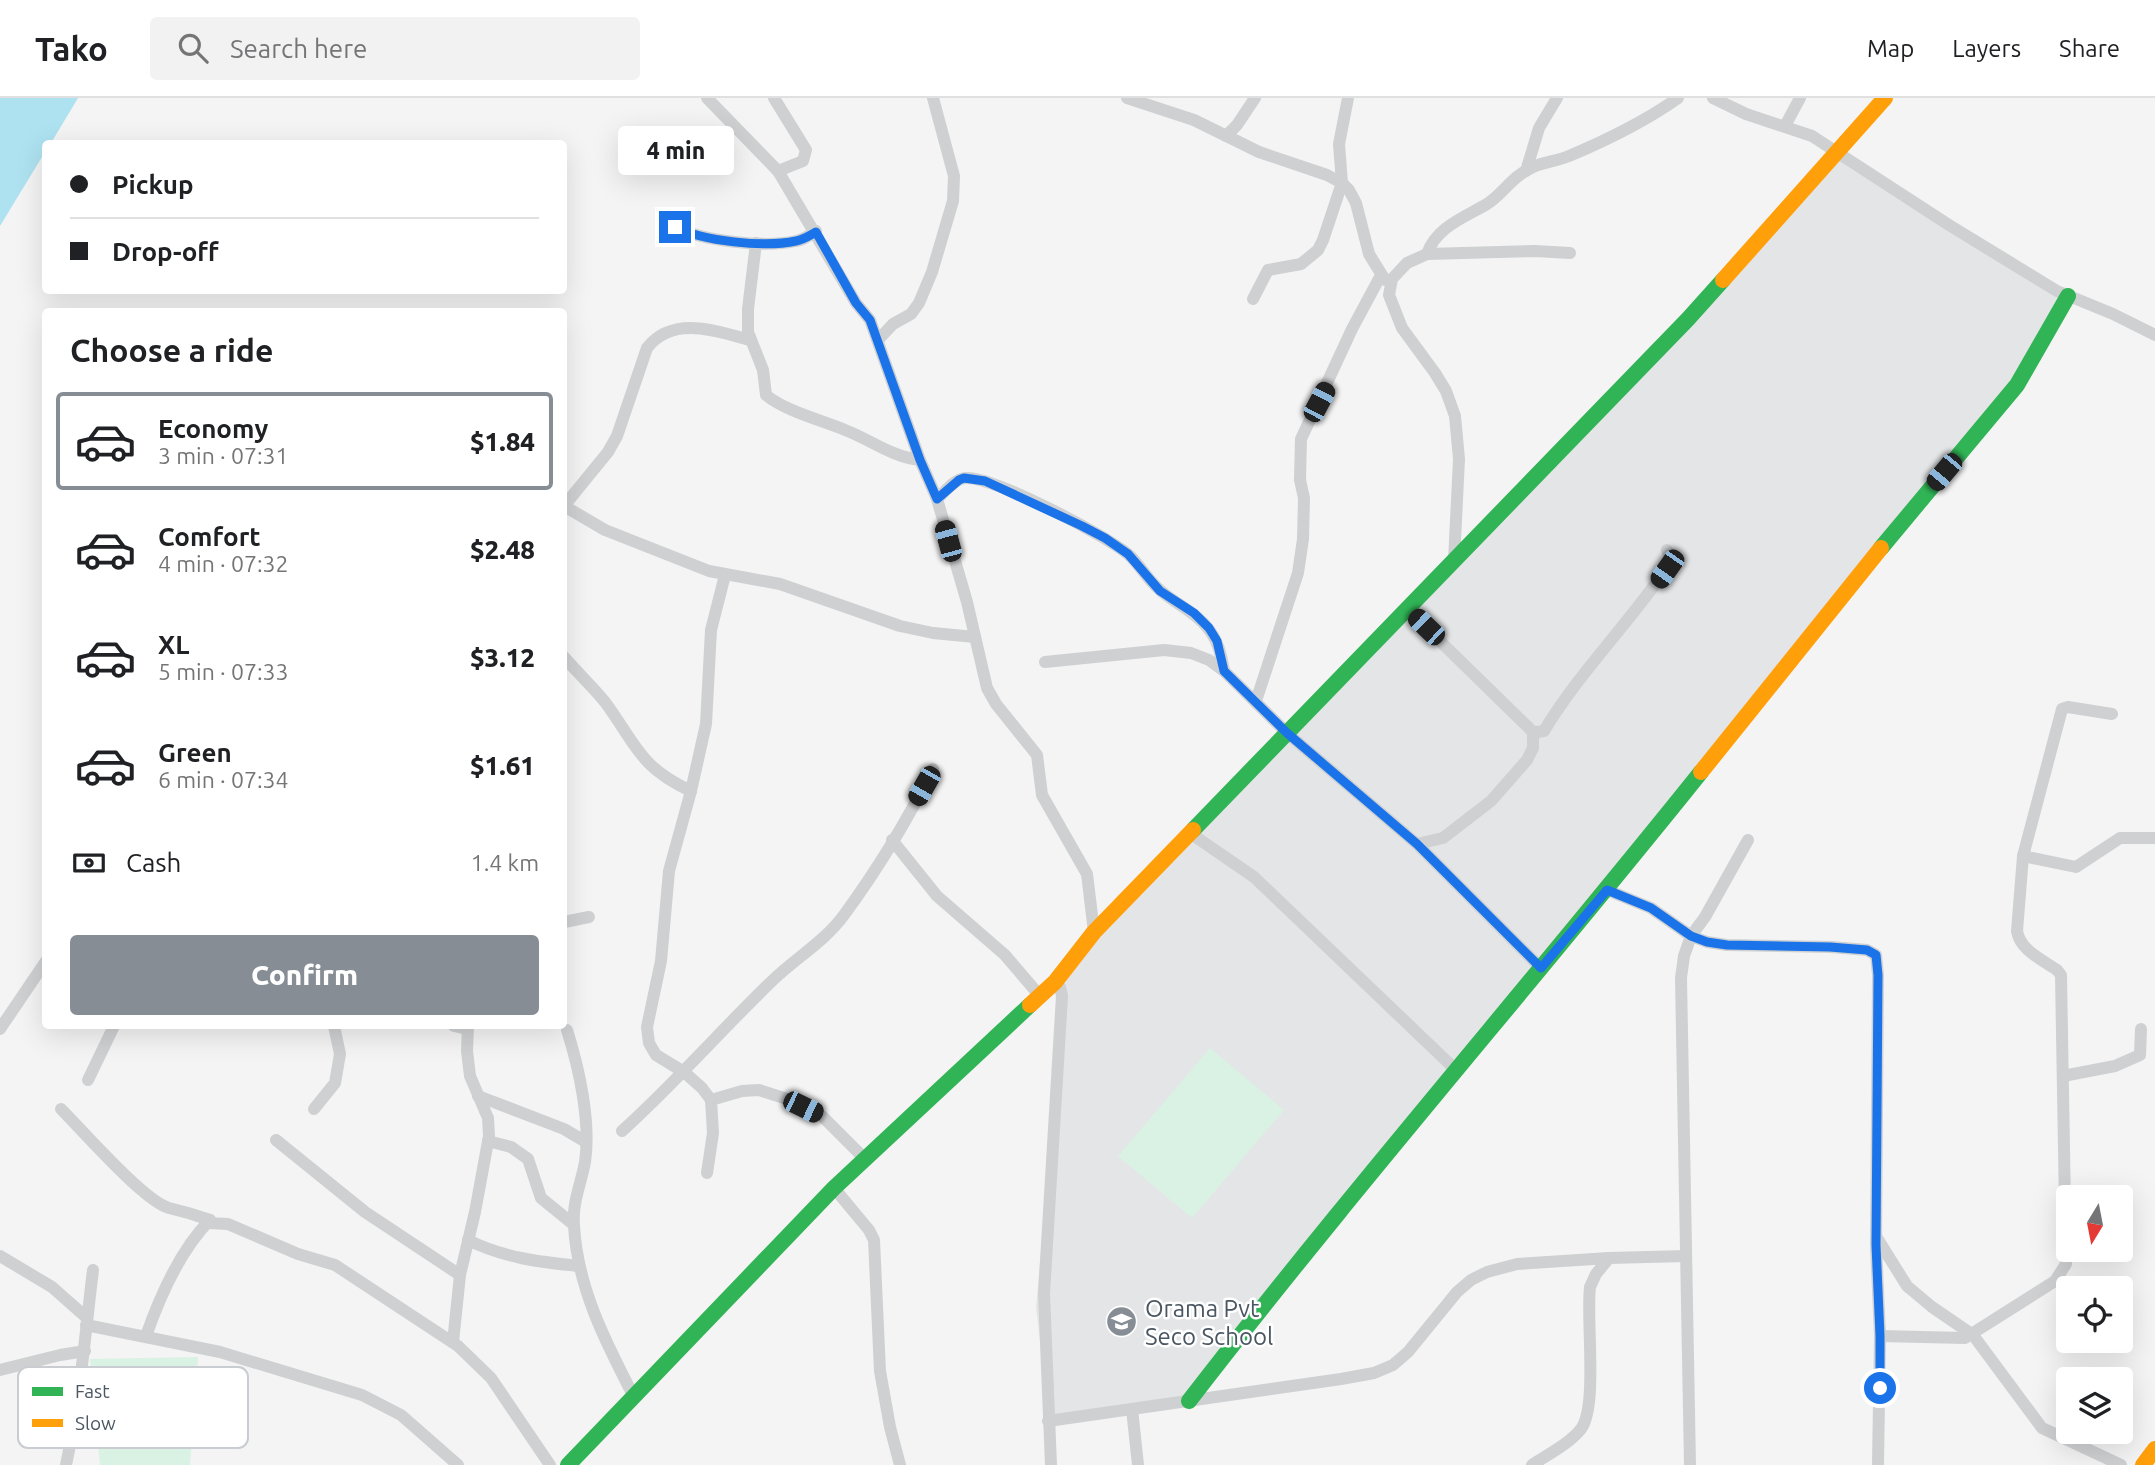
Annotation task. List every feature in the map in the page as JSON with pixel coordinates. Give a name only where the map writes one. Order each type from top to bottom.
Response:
[{"type":"main road","points":[[573,1463],[834,1188],[1055,982],[1094,932],[1688,319],[1885,98]]},
{"type":"main road","points":[[1189,1401],[1257,1312],[1607,890],[1909,513],[2017,385],[2067,296]]},
{"type":"main road","points":[[2143,1465],[2155,1449]]},
{"type":"street","points":[[707,98],[778,171],[856,303],[870,320],[920,460],[937,499],[987,688],[996,704],[1035,750],[1039,760],[1042,795],[1087,874],[1094,932]]},
{"type":"street","points":[[774,98],[807,155],[803,161],[778,171]]},
{"type":"street","points":[[878,340],[893,324],[911,314],[919,303],[932,272],[953,201],[954,176],[933,98]]},
{"type":"street","points":[[1127,98],[1194,120],[1259,152],[1327,175],[1342,183],[1356,203],[1369,254],[1389,286]]},
{"type":"street","points":[[1226,136],[1255,98]]},
{"type":"street","points":[[1253,299],[1268,270],[1301,264],[1318,250],[1342,183],[1340,135],[1348,98]]},
{"type":"street","points":[[1526,171],[1539,128],[1557,98]]},
{"type":"street","points":[[1427,254],[1443,231],[1490,202],[1508,183],[1526,171],[1570,155],[1639,124],[1678,98]]},
{"type":"street","points":[[1713,98],[1746,114],[1812,136],[2067,296],[2113,314],[2155,335]]},
{"type":"street","points":[[1785,126],[1800,98]]},
{"type":"street","points":[[675,227],[705,238],[755,243],[798,241],[816,232]]},
{"type":"street","points":[[755,243],[748,309],[750,340],[764,370],[764,390],[768,397],[861,436],[894,455],[920,460]]},
{"type":"street","points":[[1454,561],[1459,459],[1455,416],[1446,391],[1402,328],[1389,295],[1389,286],[1400,269],[1427,254],[1535,251],[1570,253]]},
{"type":"street","points":[[1256,701],[1298,573],[1303,539],[1304,498],[1300,480],[1301,439],[1346,341],[1381,275]]},
{"type":"street","points":[[567,502],[608,452],[617,436],[647,348],[652,341],[668,332],[686,327],[750,340]]},
{"type":"street","points":[[937,499],[964,478],[985,481],[1105,538],[1128,554],[1160,591],[1202,621],[1217,641],[1224,671]]},
{"type":"street","points":[[567,508],[614,533],[709,571],[793,587],[900,625],[933,633],[975,637]]},
{"type":"street","points":[[1535,733],[1544,731],[1570,692],[1658,581],[1671,559],[1667,550]]},
{"type":"street","points":[[706,1173],[713,1133],[711,1100],[684,1072],[656,1055],[649,1043],[647,1027],[661,961],[669,871],[706,723],[711,629],[725,575]]},
{"type":"street","points":[[1407,609],[1535,733]]},
{"type":"street","points":[[1045,662],[1178,650],[1200,655],[1224,671],[1287,733],[1417,844],[1541,968]]},
{"type":"street","points":[[567,660],[604,701],[641,757],[656,771],[691,791]]},
{"type":"street","points":[[1880,1336],[1958,1339],[1973,1335],[2055,1281],[2066,1264],[2061,975],[2022,946],[2017,931],[2023,856],[2062,709],[2068,707],[2112,714]]},
{"type":"street","points":[[1417,844],[1443,838],[1490,801],[1527,760],[1533,748],[1535,733]]},
{"type":"street","points":[[622,1131],[684,1072],[773,980],[833,928],[892,840],[933,769]]},
{"type":"street","points":[[1189,833],[1254,877],[1457,1070]]},
{"type":"street","points":[[2023,856],[2076,867],[2120,838],[2155,838]]},
{"type":"street","points":[[892,840],[937,896],[1005,955],[1040,996]]},
{"type":"street","points":[[1690,1465],[1681,978],[1684,956],[1691,936],[1748,840]]},
{"type":"street","points":[[1607,890],[1651,908],[1691,936],[1707,942],[1727,945],[1830,947],[1867,950],[1876,955],[1876,1237],[1880,1336],[1878,1465]]},
{"type":"street","points":[[567,921],[589,917]]},
{"type":"street","points":[[0,1029],[42,967]]},
{"type":"street","points":[[1051,1465],[1044,1294],[1062,996],[1060,987],[1055,982]]},
{"type":"street","points":[[2063,1076],[2115,1066],[2140,1055],[2141,1028]]},
{"type":"street","points":[[88,1080],[113,1029]]},
{"type":"street","points":[[314,1109],[335,1083],[340,1054],[334,1029]]},
{"type":"street","points":[[453,1342],[460,1275],[488,1141],[488,1118],[470,1076],[467,1029]]},
{"type":"street","points":[[567,1030],[576,1057],[586,1142],[573,1224],[579,1266],[592,1306],[634,1397]]},
{"type":"street","points":[[711,1100],[742,1091],[759,1090],[784,1098],[823,1116],[865,1159]]},
{"type":"street","points":[[478,1096],[564,1129],[586,1142]]},
{"type":"street","points":[[61,1109],[143,1191],[169,1208],[210,1220],[209,1223],[228,1224],[298,1254],[322,1259],[345,1270],[453,1342],[491,1378],[550,1465]]},
{"type":"street","points":[[276,1140],[365,1212],[460,1275]]},
{"type":"street","points":[[488,1141],[510,1147],[528,1159],[541,1198],[573,1224]]},
{"type":"street","points":[[834,1188],[869,1230],[874,1240],[880,1371],[900,1465]]},
{"type":"street","points":[[146,1336],[175,1272],[198,1232],[210,1220]]},
{"type":"street","points":[[1876,1237],[1907,1286],[1973,1335],[2042,1428],[2121,1465]]},
{"type":"street","points":[[468,1240],[487,1249],[531,1261],[579,1266]]},
{"type":"street","points":[[0,1256],[52,1287],[86,1321],[261,1363],[362,1395],[401,1415],[458,1465]]},
{"type":"street","points":[[1048,1421],[1384,1370],[1408,1352],[1457,1292],[1471,1280],[1487,1272],[1517,1264],[1686,1256]]},
{"type":"street","points":[[1532,1465],[1571,1438],[1583,1426],[1590,1370],[1590,1287],[1595,1275],[1609,1258]]},
{"type":"street","points":[[82,1367],[93,1269]]},
{"type":"street","points":[[0,1370],[85,1351]]},
{"type":"street","points":[[1132,1409],[1138,1465]]},
{"type":"shaded area","points":[[1836,157],[2069,300],[2013,388],[1184,1397],[1049,1417],[1036,1307],[1064,991],[1071,954]]},
{"type":"green space","points":[[1210,1048],[1284,1110],[1192,1218],[1118,1156]]},
{"type":"green space","points":[[198,1357],[197,1367],[91,1367],[90,1359]]},
{"type":"green space","points":[[98,1448],[191,1448],[190,1465],[100,1465]]},
{"type":"water","points":[[0,98],[78,98],[53,140],[42,140],[42,157],[0,226]]},
{"type":"traffic: fast","points":[[1193,830],[1723,280]]},
{"type":"traffic: fast","points":[[1881,548],[2017,385],[2068,296]]},
{"type":"traffic: fast","points":[[1189,1401],[1315,1242],[1701,772]]},
{"type":"traffic: fast","points":[[568,1465],[834,1188],[1030,1005]]},
{"type":"traffic: slow","points":[[1723,280],[1885,98]]},
{"type":"traffic: slow","points":[[1701,772],[1881,548]]},
{"type":"traffic: slow","points":[[1030,1005],[1055,982],[1094,932],[1193,830]]},
{"type":"traffic: slow","points":[[2143,1465],[2155,1449]]},
{"type":"place","name":"Orama Pvt Seco School","points":[[1122,1322]]},
{"type":"route","points":[[675,227],[698,237],[755,243],[798,241],[816,232],[856,303],[870,320],[920,460],[937,499],[964,478],[985,481],[1053,511],[1105,538],[1128,554],[1160,591],[1194,613],[1209,628],[1217,641],[1224,671],[1287,733],[1417,844],[1541,968],[1607,890],[1651,908],[1691,936],[1707,942],[1727,945],[1830,947],[1867,950],[1876,955],[1876,1245],[1880,1388]]}]
